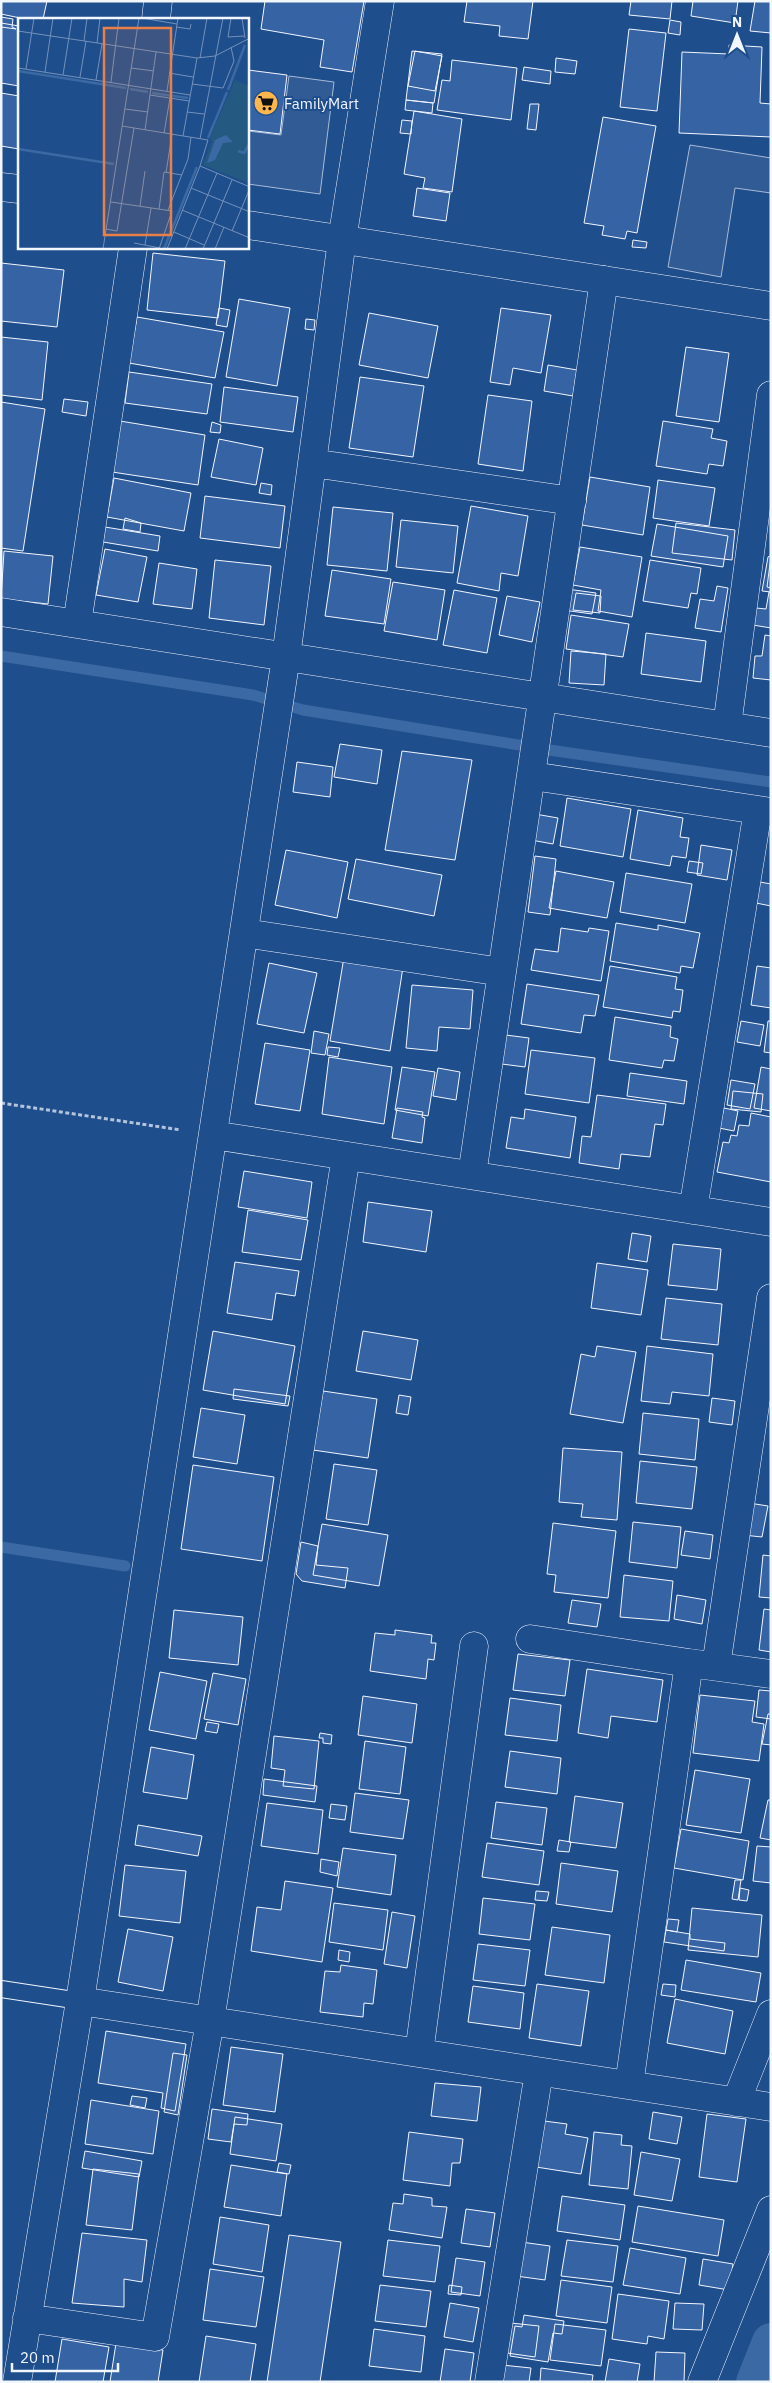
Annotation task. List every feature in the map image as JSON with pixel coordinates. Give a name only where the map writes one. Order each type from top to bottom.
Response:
[{"type":"street","points":[[156,18],[158,1]]},
{"type":"street","points":[[17,2382],[80,2001],[244,933],[285,663],[342,240],[380,1]]},
{"type":"street","points":[[1,187],[18,189]]},
{"type":"street","points":[[249,225],[771,306]]},
{"type":"street","points":[[77,624],[134,249]]},
{"type":"street","points":[[472,1175],[543,705],[604,280]]},
{"type":"street","points":[[727,726],[762,526],[771,396]]},
{"type":"street","points":[[312,463],[572,501]]},
{"type":"street","points":[[1,612],[77,624],[285,663],[543,705],[727,726],[771,733]]},
{"type":"street","points":[[533,769],[764,811],[693,1210]]},
{"type":"street","points":[[244,933],[502,972]]},
{"type":"street","points":[[213,1135],[771,1222]]},
{"type":"street","points":[[27,2318],[156,2337],[210,2021],[346,1156]]},
{"type":"street","points":[[716,1666],[771,1298]]},
{"type":"street","points":[[530,1638],[771,1674]]},
{"type":"street","points":[[419,2053],[474,1646]]},
{"type":"street","points":[[629,2085],[688,1663]]},
{"type":"street","points":[[80,2001],[771,2107]]},
{"type":"street","points":[[736,2102],[771,2014]]},
{"type":"street","points":[[489,2382],[539,2072]]},
{"type":"street","points":[[702,2382],[771,2210]]},
{"type":"lane","points":[[1,1988],[80,2001]]},
{"type":"path","points":[[1,1103],[213,1135]]},
{"type":"shaded area","points":[[289,76],[334,82],[320,194],[249,184],[249,131],[281,135]]},
{"type":"shaded area","points":[[690,145],[771,158],[771,193],[735,188],[721,277],[668,267]]},
{"type":"building","points":[[1,1],[47,1],[43,18],[20,18],[1,14]]},
{"type":"building","points":[[265,1],[364,1],[352,72],[320,67],[324,40],[261,29]]},
{"type":"building","points":[[467,1],[533,1],[528,39],[499,36],[500,26],[464,22]]},
{"type":"building","points":[[631,1],[672,1],[670,19],[629,15]]},
{"type":"building","points":[[693,1],[738,1],[735,23],[691,16]]},
{"type":"building","points":[[755,1],[771,1],[771,33],[750,31]]},
{"type":"building","points":[[1,17],[13,19],[12,27],[16,29],[1,27]]},
{"type":"building","points":[[670,20],[681,22],[680,35],[668,33]]},
{"type":"building","points":[[1,23],[18,26],[18,86],[1,83]]},
{"type":"building","points":[[629,29],[666,33],[657,111],[620,107]]},
{"type":"building","points":[[729,45],[762,47],[760,103],[771,104],[771,137],[679,133],[682,52],[729,54]]},
{"type":"building","points":[[412,51],[442,54],[434,103],[406,100]]},
{"type":"building","points":[[415,51],[442,56],[435,91],[408,86]]},
{"type":"building","points":[[556,58],[577,61],[575,74],[555,72]]},
{"type":"building","points":[[452,60],[517,68],[511,120],[437,110],[442,80],[450,81]]},
{"type":"building","points":[[524,67],[551,71],[550,84],[522,80]]},
{"type":"building","name":"FamilyMart","points":[[249,70],[287,75],[280,134],[249,130]]},
{"type":"building","points":[[1,93],[18,96],[18,149],[1,146]]},
{"type":"building","points":[[406,100],[433,103],[432,113],[405,110]]},
{"type":"building","points":[[530,104],[539,104],[536,130],[527,129]]},
{"type":"building","points":[[414,111],[462,119],[452,192],[423,188],[425,178],[404,174]]},
{"type":"building","points":[[603,117],[656,126],[637,233],[627,231],[625,239],[602,235],[604,226],[584,223]]},
{"type":"building","points":[[402,120],[412,121],[411,134],[400,133]]},
{"type":"building","points":[[417,188],[450,193],[446,221],[413,216]]},
{"type":"building","points":[[633,240],[647,242],[646,248],[632,247]]},
{"type":"building","points":[[153,253],[225,261],[218,318],[147,310]]},
{"type":"building","points":[[1,263],[64,270],[57,327],[1,321]]},
{"type":"building","points":[[239,299],[290,308],[277,386],[226,377]]},
{"type":"building","points":[[219,308],[230,310],[227,327],[216,325]]},
{"type":"building","points":[[501,308],[551,315],[541,373],[513,368],[510,385],[490,382]]},
{"type":"building","points":[[369,313],[438,326],[428,378],[359,365]]},
{"type":"building","points":[[137,317],[224,332],[215,378],[129,363]]},
{"type":"building","points":[[306,319],[315,320],[314,330],[305,329]]},
{"type":"building","points":[[1,337],[48,342],[42,400],[1,395]]},
{"type":"building","points":[[686,347],[729,353],[719,422],[676,416]]},
{"type":"building","points":[[548,365],[577,370],[573,396],[544,391]]},
{"type":"building","points":[[129,372],[212,384],[207,414],[125,403]]},
{"type":"building","points":[[360,377],[424,386],[413,457],[349,448]]},
{"type":"building","points":[[224,387],[298,397],[293,432],[220,422]]},
{"type":"building","points":[[488,395],[532,401],[523,471],[478,464]]},
{"type":"building","points":[[64,399],[88,402],[86,416],[62,412]]},
{"type":"building","points":[[1,402],[45,409],[23,551],[1,548]]},
{"type":"building","points":[[120,421],[205,435],[198,485],[112,472]]},
{"type":"building","points":[[663,421],[713,429],[711,438],[727,441],[723,466],[709,464],[707,474],[656,466]]},
{"type":"building","points":[[212,422],[221,425],[220,433],[210,432]]},
{"type":"building","points":[[219,439],[263,448],[256,485],[211,477]]},
{"type":"building","points":[[590,477],[650,487],[643,535],[582,525]]},
{"type":"building","points":[[114,478],[191,493],[184,531],[107,517]]},
{"type":"building","points":[[658,480],[715,488],[709,526],[653,518]]},
{"type":"building","points":[[261,483],[272,485],[271,495],[259,493]]},
{"type":"building","points":[[205,496],[285,506],[280,548],[200,538]]},
{"type":"building","points":[[471,506],[528,516],[518,576],[501,573],[499,591],[457,583]]},
{"type":"building","points":[[333,507],[393,513],[387,571],[327,565]]},
{"type":"building","points":[[125,518],[141,523],[140,532],[123,529]]},
{"type":"building","points":[[401,520],[458,526],[453,573],[396,567]]},
{"type":"building","points":[[676,523],[735,530],[732,560],[672,553]]},
{"type":"building","points":[[657,524],[728,536],[723,567],[651,556]]},
{"type":"building","points":[[105,527],[160,536],[158,551],[103,542]]},
{"type":"building","points":[[580,547],[642,557],[632,617],[598,611],[601,590],[573,585]]},
{"type":"building","points":[[105,549],[147,557],[138,602],[96,595]]},
{"type":"building","points":[[4,551],[53,556],[48,604],[1,599]]},
{"type":"building","points":[[771,555],[771,592],[762,591],[768,557]]},
{"type":"building","points":[[771,556],[771,588],[767,587]]},
{"type":"building","points":[[215,560],[271,566],[264,625],[209,618]]},
{"type":"building","points":[[650,560],[701,568],[697,594],[691,593],[688,608],[643,601]]},
{"type":"building","points":[[159,563],[197,569],[192,609],[153,604]]},
{"type":"building","points":[[332,570],[391,579],[384,624],[325,616]]},
{"type":"building","points":[[393,582],[445,590],[437,640],[384,631]]},
{"type":"building","points":[[717,586],[728,588],[721,632],[695,628],[700,599],[714,601]]},
{"type":"building","points":[[567,589],[596,593],[592,614],[563,610]]},
{"type":"building","points":[[454,590],[497,598],[487,653],[443,645]]},
{"type":"building","points":[[769,592],[771,593],[771,628],[753,625],[756,608],[766,609]]},
{"type":"building","points":[[576,593],[601,596],[600,613],[573,610]]},
{"type":"building","points":[[507,596],[540,602],[532,642],[499,635]]},
{"type":"building","points":[[571,615],[629,624],[623,657],[566,649]]},
{"type":"building","points":[[646,633],[706,641],[701,682],[641,674]]},
{"type":"building","points":[[765,635],[771,636],[771,680],[753,678],[755,656],[762,656]]},
{"type":"building","points":[[571,651],[606,654],[604,685],[569,683]]},
{"type":"building","points":[[340,744],[382,750],[377,784],[334,777]]},
{"type":"building","points":[[402,751],[472,760],[455,860],[385,850]]},
{"type":"building","points":[[297,762],[333,767],[330,797],[293,792]]},
{"type":"building","points":[[567,798],[631,809],[623,857],[560,846]]},
{"type":"building","points":[[638,810],[683,818],[680,837],[689,838],[686,858],[672,856],[670,866],[630,859]]},
{"type":"building","points":[[535,814],[558,818],[553,844],[531,840]]},
{"type":"building","points":[[701,845],[732,850],[727,880],[697,875]]},
{"type":"building","points":[[286,850],[348,862],[337,918],[275,905]]},
{"type":"building","points":[[535,856],[556,859],[550,915],[528,912]]},
{"type":"building","points":[[356,859],[442,875],[434,916],[348,899]]},
{"type":"building","points":[[689,861],[703,863],[701,874],[687,872]]},
{"type":"building","points":[[556,871],[614,882],[607,918],[549,908]]},
{"type":"building","points":[[626,873],[692,884],[685,923],[620,912]]},
{"type":"building","points":[[760,882],[771,884],[771,906],[756,903]]},
{"type":"building","points":[[616,923],[658,930],[658,925],[700,933],[693,968],[681,966],[680,973],[610,961]]},
{"type":"building","points":[[561,928],[588,932],[589,928],[609,931],[601,981],[531,970],[535,949],[558,952]]},
{"type":"building","points":[[344,957],[403,967],[390,1051],[330,1041]]},
{"type":"building","points":[[269,963],[317,973],[304,1033],[257,1024]]},
{"type":"building","points":[[610,966],[677,977],[675,989],[683,990],[680,1012],[673,1011],[672,1018],[603,1007]]},
{"type":"building","points":[[757,966],[771,968],[771,1008],[751,1005]]},
{"type":"building","points":[[527,984],[599,995],[595,1016],[584,1015],[581,1033],[521,1024]]},
{"type":"building","points":[[412,985],[473,990],[470,1029],[439,1027],[437,1051],[406,1048]]},
{"type":"building","points":[[615,1017],[671,1026],[670,1037],[678,1039],[674,1061],[664,1060],[662,1068],[609,1060]]},
{"type":"building","points":[[741,1021],[764,1025],[760,1046],[737,1042]]},
{"type":"building","points":[[768,1021],[771,1021],[771,1053],[764,1052]]},
{"type":"building","points":[[314,1031],[329,1034],[325,1055],[311,1053]]},
{"type":"building","points":[[498,1034],[529,1038],[525,1067],[494,1063]]},
{"type":"building","points":[[265,1043],[310,1050],[300,1111],[255,1104]]},
{"type":"building","points":[[328,1047],[340,1048],[338,1057],[327,1055]]},
{"type":"building","points":[[531,1050],[595,1058],[589,1103],[525,1094]]},
{"type":"building","points":[[329,1057],[392,1067],[384,1124],[322,1114]]},
{"type":"building","points":[[402,1067],[435,1072],[428,1116],[395,1110]]},
{"type":"building","points":[[761,1067],[771,1069],[771,1111],[754,1108]]},
{"type":"building","points":[[438,1068],[460,1072],[456,1100],[433,1096]]},
{"type":"building","points":[[630,1073],[687,1081],[684,1104],[627,1096]]},
{"type":"building","points":[[731,1080],[755,1084],[750,1109],[727,1105]]},
{"type":"building","points":[[733,1091],[763,1094],[761,1112],[731,1109]]},
{"type":"building","points":[[597,1095],[666,1104],[663,1125],[655,1124],[650,1157],[621,1154],[619,1169],[579,1163],[582,1136],[591,1137]]},
{"type":"building","points":[[397,1108],[423,1112],[422,1117],[425,1118],[422,1143],[392,1138]]},
{"type":"building","points":[[724,1108],[738,1111],[734,1131],[719,1128]]},
{"type":"building","points":[[525,1109],[576,1117],[570,1158],[506,1148],[511,1117],[524,1119]]},
{"type":"building","points":[[751,1113],[771,1117],[771,1182],[717,1172],[723,1142],[729,1143],[731,1135],[737,1136],[739,1125],[749,1126]]},
{"type":"building","points":[[244,1171],[312,1182],[307,1218],[238,1207]]},
{"type":"building","points":[[368,1202],[432,1211],[426,1252],[363,1242]]},
{"type":"building","points":[[248,1210],[308,1220],[301,1260],[242,1252]]},
{"type":"building","points":[[632,1233],[651,1236],[647,1262],[628,1259]]},
{"type":"building","points":[[673,1244],[721,1249],[717,1290],[668,1285]]},
{"type":"building","points":[[235,1262],[299,1271],[295,1296],[276,1293],[272,1320],[227,1313]]},
{"type":"building","points":[[597,1263],[648,1270],[641,1315],[591,1308]]},
{"type":"building","points":[[666,1298],[722,1304],[718,1345],[661,1339]]},
{"type":"building","points":[[213,1331],[295,1346],[285,1404],[203,1390]]},
{"type":"building","points":[[363,1331],[418,1340],[411,1380],[356,1371]]},
{"type":"building","points":[[597,1346],[636,1352],[623,1423],[570,1414],[581,1354],[595,1357]]},
{"type":"building","points":[[647,1346],[713,1354],[709,1396],[672,1392],[670,1404],[641,1401]]},
{"type":"building","points":[[234,1389],[290,1396],[288,1406],[233,1399]]},
{"type":"building","points":[[323,1391],[377,1399],[368,1458],[313,1450]]},
{"type":"building","points":[[399,1395],[411,1397],[408,1415],[396,1413]]},
{"type":"building","points":[[712,1398],[735,1401],[732,1425],[709,1422]]},
{"type":"building","points":[[201,1408],[245,1415],[237,1464],[193,1457]]},
{"type":"building","points":[[643,1413],[699,1419],[695,1460],[639,1454]]},
{"type":"building","points":[[563,1448],[622,1452],[617,1520],[581,1517],[583,1504],[559,1502]]},
{"type":"building","points":[[640,1461],[697,1467],[692,1509],[636,1503]]},
{"type":"building","points":[[334,1464],[377,1470],[368,1525],[326,1519]]},
{"type":"building","points":[[193,1465],[274,1477],[262,1561],[181,1549]]},
{"type":"building","points":[[749,1503],[768,1506],[762,1537],[743,1535]]},
{"type":"building","points":[[633,1522],[681,1527],[677,1568],[629,1562]]},
{"type":"building","points":[[553,1523],[616,1531],[608,1598],[554,1592],[556,1575],[547,1574]]},
{"type":"building","points":[[322,1524],[388,1535],[379,1586],[313,1575]]},
{"type":"building","points":[[685,1531],[713,1535],[710,1559],[681,1555]]},
{"type":"building","points":[[301,1542],[318,1546],[316,1565],[348,1568],[345,1588],[302,1581],[296,1574]]},
{"type":"building","points":[[763,1555],[771,1556],[771,1598],[759,1597]]},
{"type":"building","points":[[624,1575],[673,1581],[669,1621],[620,1617]]},
{"type":"building","points":[[677,1595],[706,1600],[702,1624],[674,1619]]},
{"type":"building","points":[[572,1600],[601,1604],[597,1627],[568,1623]]},
{"type":"building","points":[[764,1609],[771,1610],[771,1652],[759,1650]]},
{"type":"building","points":[[174,1610],[243,1617],[238,1665],[169,1658]]},
{"type":"building","points":[[395,1630],[432,1635],[431,1643],[436,1643],[434,1660],[428,1659],[426,1679],[370,1671],[375,1633],[395,1635]]},
{"type":"building","points":[[518,1654],[570,1660],[565,1696],[513,1690]]},
{"type":"building","points":[[587,1669],[663,1680],[657,1722],[611,1716],[608,1738],[578,1733]]},
{"type":"building","points":[[160,1672],[207,1681],[196,1739],[149,1730]]},
{"type":"building","points":[[213,1673],[246,1679],[238,1725],[204,1719]]},
{"type":"building","points":[[759,1690],[771,1691],[771,1719],[756,1717]]},
{"type":"building","points":[[700,1695],[755,1701],[752,1722],[764,1724],[759,1761],[693,1753]]},
{"type":"building","points":[[363,1696],[417,1704],[412,1743],[358,1735]]},
{"type":"building","points":[[510,1698],[561,1705],[557,1741],[505,1735]]},
{"type":"building","points":[[768,1714],[771,1714],[771,1745],[762,1744]]},
{"type":"building","points":[[207,1722],[219,1724],[217,1733],[205,1731]]},
{"type":"building","points":[[320,1733],[332,1735],[331,1744],[323,1743],[323,1738],[319,1738]]},
{"type":"building","points":[[274,1736],[319,1741],[314,1789],[283,1786],[285,1770],[271,1768]]},
{"type":"building","points":[[365,1741],[406,1747],[400,1794],[359,1789]]},
{"type":"building","points":[[151,1747],[194,1755],[187,1799],[143,1792]]},
{"type":"building","points":[[510,1751],[561,1758],[557,1794],[505,1787]]},
{"type":"building","points":[[695,1770],[750,1779],[741,1833],[686,1825]]},
{"type":"building","points":[[264,1779],[317,1786],[315,1802],[263,1795]]},
{"type":"building","points":[[355,1793],[409,1800],[403,1839],[350,1832]]},
{"type":"building","points":[[575,1796],[623,1803],[616,1848],[569,1842]]},
{"type":"building","points":[[768,1800],[771,1800],[771,1840],[760,1838]]},
{"type":"building","points":[[496,1802],[547,1808],[542,1845],[491,1838]]},
{"type":"building","points":[[267,1803],[323,1810],[318,1854],[261,1846]]},
{"type":"building","points":[[331,1804],[347,1806],[345,1820],[329,1818]]},
{"type":"building","points":[[138,1825],[202,1836],[198,1856],[135,1845]]},
{"type":"building","points":[[681,1829],[749,1841],[743,1880],[674,1868]]},
{"type":"building","points":[[559,1840],[571,1842],[569,1852],[557,1851]]},
{"type":"building","points":[[487,1843],[544,1851],[539,1885],[482,1877]]},
{"type":"building","points":[[757,1846],[771,1847],[771,1883],[753,1881]]},
{"type":"building","points":[[343,1848],[396,1855],[391,1895],[337,1887]]},
{"type":"building","points":[[321,1859],[339,1862],[337,1876],[320,1872]]},
{"type":"building","points":[[561,1863],[618,1871],[612,1912],[556,1904]]},
{"type":"building","points":[[125,1865],[186,1871],[180,1923],[119,1916]]},
{"type":"building","points":[[735,1880],[741,1880],[738,1900],[732,1899]]},
{"type":"building","points":[[285,1881],[333,1888],[322,1962],[251,1951],[257,1907],[281,1910]]},
{"type":"building","points":[[740,1888],[749,1890],[747,1901],[739,1900]]},
{"type":"building","points":[[536,1891],[549,1892],[547,1901],[535,1900]]},
{"type":"building","points":[[483,1898],[535,1904],[530,1940],[479,1934]]},
{"type":"building","points":[[334,1903],[388,1910],[383,1950],[329,1942]]},
{"type":"building","points":[[692,1908],[762,1915],[758,1957],[688,1950]]},
{"type":"building","points":[[392,1912],[415,1916],[407,1968],[384,1964]]},
{"type":"building","points":[[668,1919],[679,1920],[677,1932],[666,1930]]},
{"type":"building","points":[[552,1927],[610,1935],[604,1983],[545,1975]]},
{"type":"building","points":[[128,1929],[173,1937],[163,1991],[118,1982]]},
{"type":"building","points":[[666,1930],[690,1934],[690,1939],[725,1943],[724,1951],[664,1942]]},
{"type":"building","points":[[478,1944],[530,1950],[525,1986],[473,1980]]},
{"type":"building","points":[[339,1950],[350,1952],[349,1962],[338,1960]]},
{"type":"building","points":[[686,1960],[761,1973],[756,2002],[681,1990]]},
{"type":"building","points":[[341,1965],[377,1970],[373,2004],[364,2003],[363,2017],[320,2012],[325,1971],[340,1972]]},
{"type":"building","points":[[537,1984],[589,1991],[581,2046],[529,2038]]},
{"type":"building","points":[[663,1984],[676,1985],[675,1997],[661,1995]]},
{"type":"building","points":[[473,1986],[524,1993],[520,2029],[468,2022]]},
{"type":"building","points":[[675,1999],[733,2011],[725,2054],[667,2043]]},
{"type":"building","points":[[106,2031],[186,2044],[175,2111],[161,2108],[163,2093],[98,2083]]},
{"type":"building","points":[[231,2047],[283,2054],[275,2112],[223,2105]]},
{"type":"building","points":[[173,2053],[187,2055],[178,2115],[164,2112]]},
{"type":"building","points":[[435,2083],[481,2087],[477,2121],[431,2116]]},
{"type":"building","points":[[132,2096],[147,2098],[145,2108],[130,2105]]},
{"type":"building","points":[[91,2100],[159,2111],[153,2154],[85,2144]]},
{"type":"building","points":[[212,2109],[248,2114],[247,2125],[234,2124],[231,2142],[208,2139]]},
{"type":"building","points":[[653,2112],[682,2117],[677,2144],[649,2139]]},
{"type":"building","points":[[707,2114],[746,2119],[737,2182],[699,2177]]},
{"type":"building","points":[[235,2117],[282,2124],[276,2161],[230,2154]]},
{"type":"building","points":[[544,2121],[567,2124],[565,2134],[588,2138],[581,2174],[536,2167]]},
{"type":"building","points":[[409,2132],[463,2139],[460,2163],[452,2163],[450,2186],[403,2180]]},
{"type":"building","points":[[594,2132],[622,2135],[621,2145],[632,2146],[628,2189],[589,2185]]},
{"type":"building","points":[[85,2151],[142,2161],[139,2177],[82,2168]]},
{"type":"building","points":[[641,2152],[680,2159],[672,2201],[634,2195]]},
{"type":"building","points":[[279,2163],[291,2165],[289,2174],[277,2172]]},
{"type":"building","points":[[231,2165],[287,2174],[281,2216],[224,2207]]},
{"type":"building","points":[[93,2169],[139,2174],[132,2230],[86,2225]]},
{"type":"building","points":[[404,2194],[432,2198],[432,2206],[447,2207],[442,2238],[389,2230],[393,2203],[403,2204]]},
{"type":"building","points":[[562,2196],[625,2205],[620,2240],[557,2231]]},
{"type":"building","points":[[638,2206],[724,2220],[718,2256],[632,2242]]},
{"type":"building","points":[[466,2209],[495,2213],[490,2247],[461,2243]]},
{"type":"building","points":[[220,2217],[269,2225],[262,2272],[213,2264]]},
{"type":"building","points":[[82,2233],[147,2240],[142,2282],[124,2279],[124,2307],[72,2303]]},
{"type":"building","points":[[289,2235],[341,2242],[320,2382],[267,2382]]},
{"type":"building","points":[[388,2240],[440,2246],[435,2282],[383,2276]]},
{"type":"building","points":[[567,2240],[618,2246],[613,2282],[561,2276]]},
{"type":"building","points":[[521,2242],[550,2246],[545,2280],[516,2276]]},
{"type":"building","points":[[630,2248],[686,2258],[680,2294],[623,2285]]},
{"type":"building","points":[[456,2258],[485,2262],[480,2296],[451,2292]]},
{"type":"building","points":[[703,2259],[733,2264],[729,2290],[699,2285]]},
{"type":"building","points":[[210,2269],[264,2277],[256,2327],[203,2320]]},
{"type":"building","points":[[561,2280],[612,2287],[607,2323],[556,2316]]},
{"type":"building","points":[[380,2285],[431,2291],[426,2327],[375,2321]]},
{"type":"building","points":[[449,2285],[462,2287],[461,2295],[448,2294]]},
{"type":"building","points":[[618,2294],[669,2301],[664,2339],[648,2336],[647,2344],[612,2339]]},
{"type":"building","points":[[450,2303],[479,2308],[473,2342],[444,2337]]},
{"type":"building","points":[[675,2303],[704,2304],[702,2330],[673,2329]]},
{"type":"building","points":[[524,2315],[564,2321],[562,2334],[553,2333],[548,2362],[510,2356],[515,2326],[522,2327]]},
{"type":"building","points":[[511,2323],[539,2326],[535,2357],[507,2353]]},
{"type":"building","points":[[555,2324],[606,2330],[601,2366],[550,2360]]},
{"type":"building","points":[[374,2329],[425,2336],[421,2372],[369,2366]]},
{"type":"building","points":[[206,2336],[256,2344],[250,2382],[199,2382]]},
{"type":"building","points":[[62,2339],[109,2347],[103,2382],[55,2382]]},
{"type":"building","points":[[116,2343],[163,2350],[158,2382],[110,2382]]},
{"type":"building","points":[[445,2349],[474,2353],[470,2382],[440,2382]]},
{"type":"building","points":[[656,2352],[685,2353],[684,2382],[654,2382]]},
{"type":"building","points":[[609,2359],[640,2364],[637,2382],[605,2382]]},
{"type":"building","points":[[502,2365],[531,2368],[529,2382],[500,2382]]},
{"type":"building","points":[[541,2368],[593,2375],[592,2382],[540,2382]]},
{"type":"waterway","points":[[1,656],[253,695],[303,710],[556,751],[771,782]]},
{"type":"waterway","points":[[1,1547],[125,1566]]},
{"type":"waterway","points":[[755,2382],[771,2342]]},
{"type":"place","name":"FamilyMart","points":[[266,103]]}]
